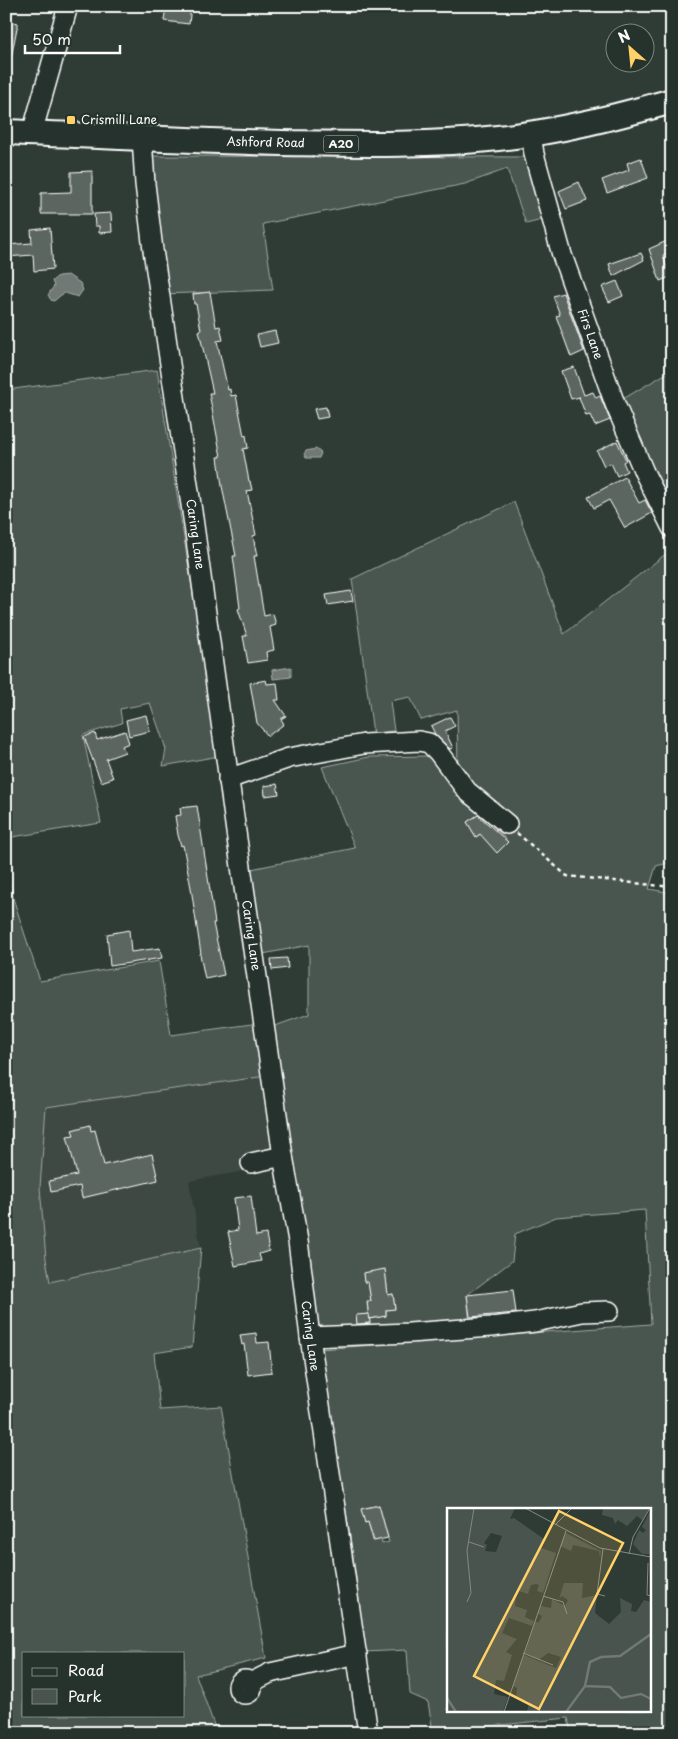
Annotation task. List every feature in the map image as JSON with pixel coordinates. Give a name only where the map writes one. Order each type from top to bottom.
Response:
[{"type":"main road","name":"Ashford Road","points":[[6,132],[142,138],[378,144],[460,141],[531,133],[592,122],[672,101]]},
{"type":"street","points":[[32,133],[68,6]]},
{"type":"street","name":"Firs Lane","points":[[531,133],[542,183],[562,255],[615,404],[644,472],[672,528]]},
{"type":"street","name":"Caring Lane","points":[[142,138],[152,250],[193,518],[228,779],[283,1156],[298,1241],[310,1337],[368,1733]]},
{"type":"street","points":[[228,779],[289,758],[364,744],[419,741],[429,743],[467,791],[507,824]]},
{"type":"street","points":[[251,1163],[283,1156]]},
{"type":"street","points":[[310,1337],[491,1327],[535,1322],[582,1312],[609,1312]]},
{"type":"street","points":[[250,1683],[270,1673],[357,1654]]},
{"type":"path","points":[[507,824],[567,876],[672,887]]},
{"type":"shaded area","points":[[68,275],[80,283],[83,290],[78,297],[65,293],[54,301],[51,300],[48,295],[54,286],[52,281],[58,276]]},
{"type":"shaded area","points":[[316,449],[321,453],[319,458],[306,458],[304,454],[306,451]]},
{"type":"shaded area","points":[[291,667],[291,677],[273,679],[272,670]]},
{"type":"shaded area","points":[[267,1076],[278,1165],[189,1181],[201,1248],[50,1282],[46,1259],[40,1187],[46,1107]]},
{"type":"green space","points":[[150,156],[523,157],[546,219],[526,224],[507,169],[465,184],[263,224],[273,290],[163,294]]},
{"type":"green space","points":[[157,370],[219,756],[163,766],[166,749],[150,703],[120,709],[122,723],[83,735],[101,823],[6,838],[6,390]]},
{"type":"green space","points":[[672,370],[672,515],[630,434],[623,399]]},
{"type":"green space","points":[[514,502],[564,634],[672,549],[672,862],[656,866],[649,889],[672,893],[672,1733],[571,1733],[568,1718],[433,1732],[428,1702],[410,1694],[407,1650],[365,1652],[355,1570],[321,1349],[651,1324],[645,1210],[556,1217],[515,1234],[512,1261],[467,1295],[470,1325],[320,1332],[272,1027],[309,1014],[309,945],[263,954],[251,869],[355,848],[322,767],[369,757],[428,756],[465,804],[493,804],[458,769],[457,710],[421,720],[410,697],[390,701],[394,731],[373,733],[352,579]],"holes":[[[487,809],[496,825],[476,837],[467,822]],[[496,829],[508,842],[497,852],[485,839]],[[385,1270],[388,1295],[393,1294],[395,1309],[386,1310],[386,1316],[379,1317],[368,1312],[367,1302],[371,1301],[368,1282],[364,1282],[363,1273]],[[368,1314],[370,1327],[358,1328],[356,1316]],[[379,1505],[389,1542],[382,1544],[381,1539],[373,1541],[368,1522],[365,1523],[362,1509]]]},
{"type":"green space","points":[[6,843],[13,898],[40,981],[159,961],[171,1035],[259,1023],[267,1076],[46,1107],[40,1187],[46,1259],[50,1282],[201,1248],[192,1347],[154,1353],[160,1410],[221,1406],[266,1658],[196,1675],[217,1733],[6,1733]]},
{"type":"building","points":[[166,6],[191,6],[189,24],[164,21]]},
{"type":"building","points":[[6,21],[18,23],[11,58],[6,57]]},
{"type":"building","points":[[641,158],[648,178],[607,193],[602,180],[629,170],[627,163]]},
{"type":"building","points":[[92,171],[92,214],[41,214],[41,193],[71,192],[71,172]]},
{"type":"building","points":[[579,182],[587,201],[566,209],[559,191]]},
{"type":"building","points":[[111,213],[112,232],[99,233],[99,226],[95,226],[94,214]]},
{"type":"building","points":[[50,228],[53,269],[34,271],[33,255],[6,257],[6,245],[32,243],[31,230]]},
{"type":"building","points":[[669,240],[672,252],[663,255],[670,277],[660,281],[649,249]]},
{"type":"building","points":[[641,253],[644,260],[613,276],[609,264]]},
{"type":"building","points":[[617,281],[623,296],[609,302],[602,287]]},
{"type":"building","points":[[210,292],[216,327],[220,326],[223,340],[217,341],[228,390],[230,389],[231,396],[236,395],[244,436],[246,435],[248,448],[243,449],[252,490],[247,491],[256,535],[253,536],[257,556],[254,556],[264,616],[273,614],[276,625],[270,627],[274,650],[266,652],[267,660],[248,663],[243,636],[247,636],[238,609],[240,608],[233,556],[236,556],[222,486],[218,457],[221,457],[209,393],[213,393],[199,331],[201,330],[196,304],[194,304],[193,294]]},
{"type":"building","points":[[563,293],[584,351],[571,357],[556,316],[560,315],[553,296]]},
{"type":"building","points":[[275,331],[278,343],[260,347],[257,335]]},
{"type":"building","points":[[574,367],[584,395],[593,392],[596,398],[600,396],[610,420],[595,426],[590,415],[586,416],[579,397],[571,399],[561,371]]},
{"type":"building","points":[[326,407],[328,417],[317,419],[314,409]]},
{"type":"building","points":[[617,441],[626,460],[623,462],[627,471],[617,476],[611,463],[604,466],[597,451]]},
{"type":"building","points":[[625,477],[639,503],[645,500],[652,513],[625,528],[609,500],[594,508],[588,497]]},
{"type":"building","points":[[351,591],[353,601],[328,605],[326,595]]},
{"type":"building","points":[[266,680],[267,684],[277,683],[279,700],[275,700],[286,716],[281,719],[284,724],[268,736],[257,723],[250,683]]},
{"type":"building","points":[[146,715],[150,731],[129,736],[126,720]]},
{"type":"building","points":[[450,717],[455,726],[445,731],[453,748],[450,749],[435,734],[431,726]]},
{"type":"building","points":[[125,731],[129,743],[122,746],[125,752],[106,759],[113,778],[101,782],[84,737],[95,733],[97,740]]},
{"type":"building","points":[[277,784],[279,794],[265,796],[264,786]]},
{"type":"building","points":[[197,806],[215,923],[213,923],[224,975],[205,979],[191,888],[183,845],[181,846],[175,816],[181,815],[180,808]]},
{"type":"building","points":[[478,815],[508,842],[497,853],[480,834],[476,837],[467,822]]},
{"type":"building","points":[[129,930],[131,952],[160,948],[162,958],[110,966],[107,934]]},
{"type":"building","points":[[287,958],[288,968],[272,970],[271,959]]},
{"type":"building","points":[[90,1125],[91,1131],[95,1130],[104,1165],[152,1154],[158,1180],[82,1198],[80,1186],[51,1192],[49,1181],[77,1175],[67,1136],[74,1135],[72,1130]]},
{"type":"building","points":[[251,1196],[256,1236],[266,1234],[269,1251],[259,1254],[261,1261],[235,1266],[228,1232],[238,1230],[234,1198]]},
{"type":"building","points":[[385,1269],[388,1295],[393,1294],[395,1309],[386,1310],[386,1316],[369,1319],[367,1301],[371,1301],[368,1282],[364,1282],[363,1273]]},
{"type":"building","points":[[513,1290],[516,1313],[470,1317],[467,1295]]},
{"type":"building","points":[[369,1314],[370,1323],[357,1324],[356,1315]]},
{"type":"building","points":[[256,1333],[257,1343],[269,1342],[272,1372],[248,1375],[244,1344],[242,1345],[240,1335]]},
{"type":"building","points":[[379,1505],[388,1538],[374,1541],[368,1522],[365,1523],[361,1509]]},
{"type":"place","name":"Crismill Lane","points":[[71,120]]}]
